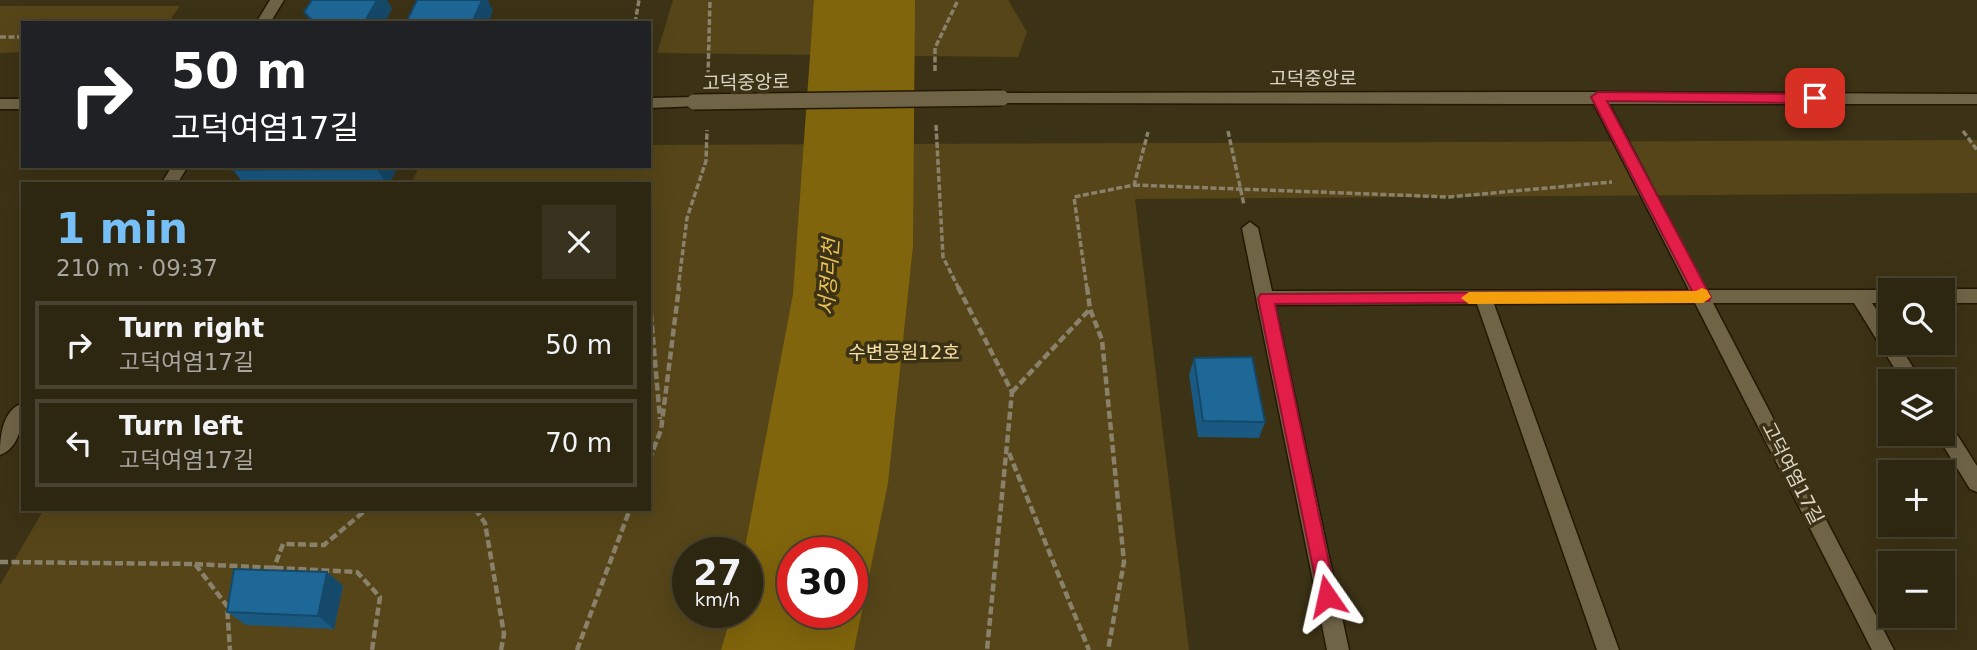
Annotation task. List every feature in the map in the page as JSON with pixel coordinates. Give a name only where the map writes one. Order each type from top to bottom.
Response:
[{"type":"street","points":[[264,21],[277,0]]},
{"type":"street","name":"고덕여염17길","points":[[1598,97],[1883,650]]},
{"type":"street","name":"고덕중앙로","points":[[651,103],[1002,98],[1977,99]]},
{"type":"street","points":[[0,104],[21,104]]},
{"type":"street","points":[[1250,228],[1338,650]]},
{"type":"street","points":[[1859,296],[1905,369]]},
{"type":"street","points":[[1266,298],[1878,296]]},
{"type":"street","points":[[1955,296],[1977,296]]},
{"type":"street","points":[[1483,298],[1608,650]]},
{"type":"street","points":[[0,447],[21,414]]},
{"type":"street","points":[[1953,446],[1977,483]]},
{"type":"path","points":[[635,21],[639,0]]},
{"type":"path","points":[[708,80],[710,0]]},
{"type":"path","points":[[935,73],[935,48],[958,0]]},
{"type":"path","points":[[0,37],[21,37]]},
{"type":"path","points":[[651,455],[661,430],[687,218],[706,160],[707,120]]},
{"type":"path","points":[[936,124],[943,257],[1012,392],[987,650]]},
{"type":"path","points":[[1228,131],[1250,228]]},
{"type":"path","points":[[1963,131],[1977,150]]},
{"type":"path","points":[[1134,185],[1148,132]]},
{"type":"path","points":[[1108,650],[1124,562],[1102,340],[1090,309],[1074,197],[1134,185],[1448,197],[1614,182]]},
{"type":"path","points":[[1012,392],[1090,309]]},
{"type":"path","points":[[651,314],[661,430]]},
{"type":"path","points":[[1008,450],[1089,650]]},
{"type":"path","points":[[268,583],[283,544],[324,545],[365,511]]},
{"type":"path","points":[[476,511],[485,523],[504,634],[501,650]]},
{"type":"path","points":[[576,650],[629,511]]},
{"type":"path","points":[[0,562],[195,564],[357,572],[380,597],[372,650]]},
{"type":"path","points":[[195,564],[227,606],[230,650]]},
{"type":"green space","points":[[673,0],[1008,0],[1027,32],[1018,57],[657,53]]},
{"type":"green space","points":[[0,6],[180,6],[169,21],[21,21],[21,52],[0,53]]},
{"type":"green space","name":"수변공원12호","points":[[1977,140],[1977,193],[1135,199],[1189,650],[0,650],[0,585],[43,511],[651,511],[651,182],[412,182],[418,168],[651,168],[651,145]]},
{"type":"water","name":"서정리천","points":[[814,0],[915,0],[913,246],[888,483],[868,581],[868,537],[777,537],[777,628],[858,628],[854,650],[721,650],[728,628],[763,628],[763,537],[747,537],[793,294]]},
{"type":"building","points":[[312,0],[377,0],[365,21],[313,21],[304,12]]},
{"type":"building","points":[[417,0],[482,0],[473,21],[407,21]]},
{"type":"building","points":[[234,168],[377,168],[377,169],[233,170]]},
{"type":"building","points":[[1252,357],[1265,422],[1203,421],[1194,358]]},
{"type":"building","points":[[234,569],[327,572],[318,616],[227,612]]},
{"type":"slow traffic","points":[[1469,298],[1703,297],[1702,295]]},
{"type":"route","points":[[1327,596],[1266,298],[1703,297],[1598,97],[1815,98]]}]
